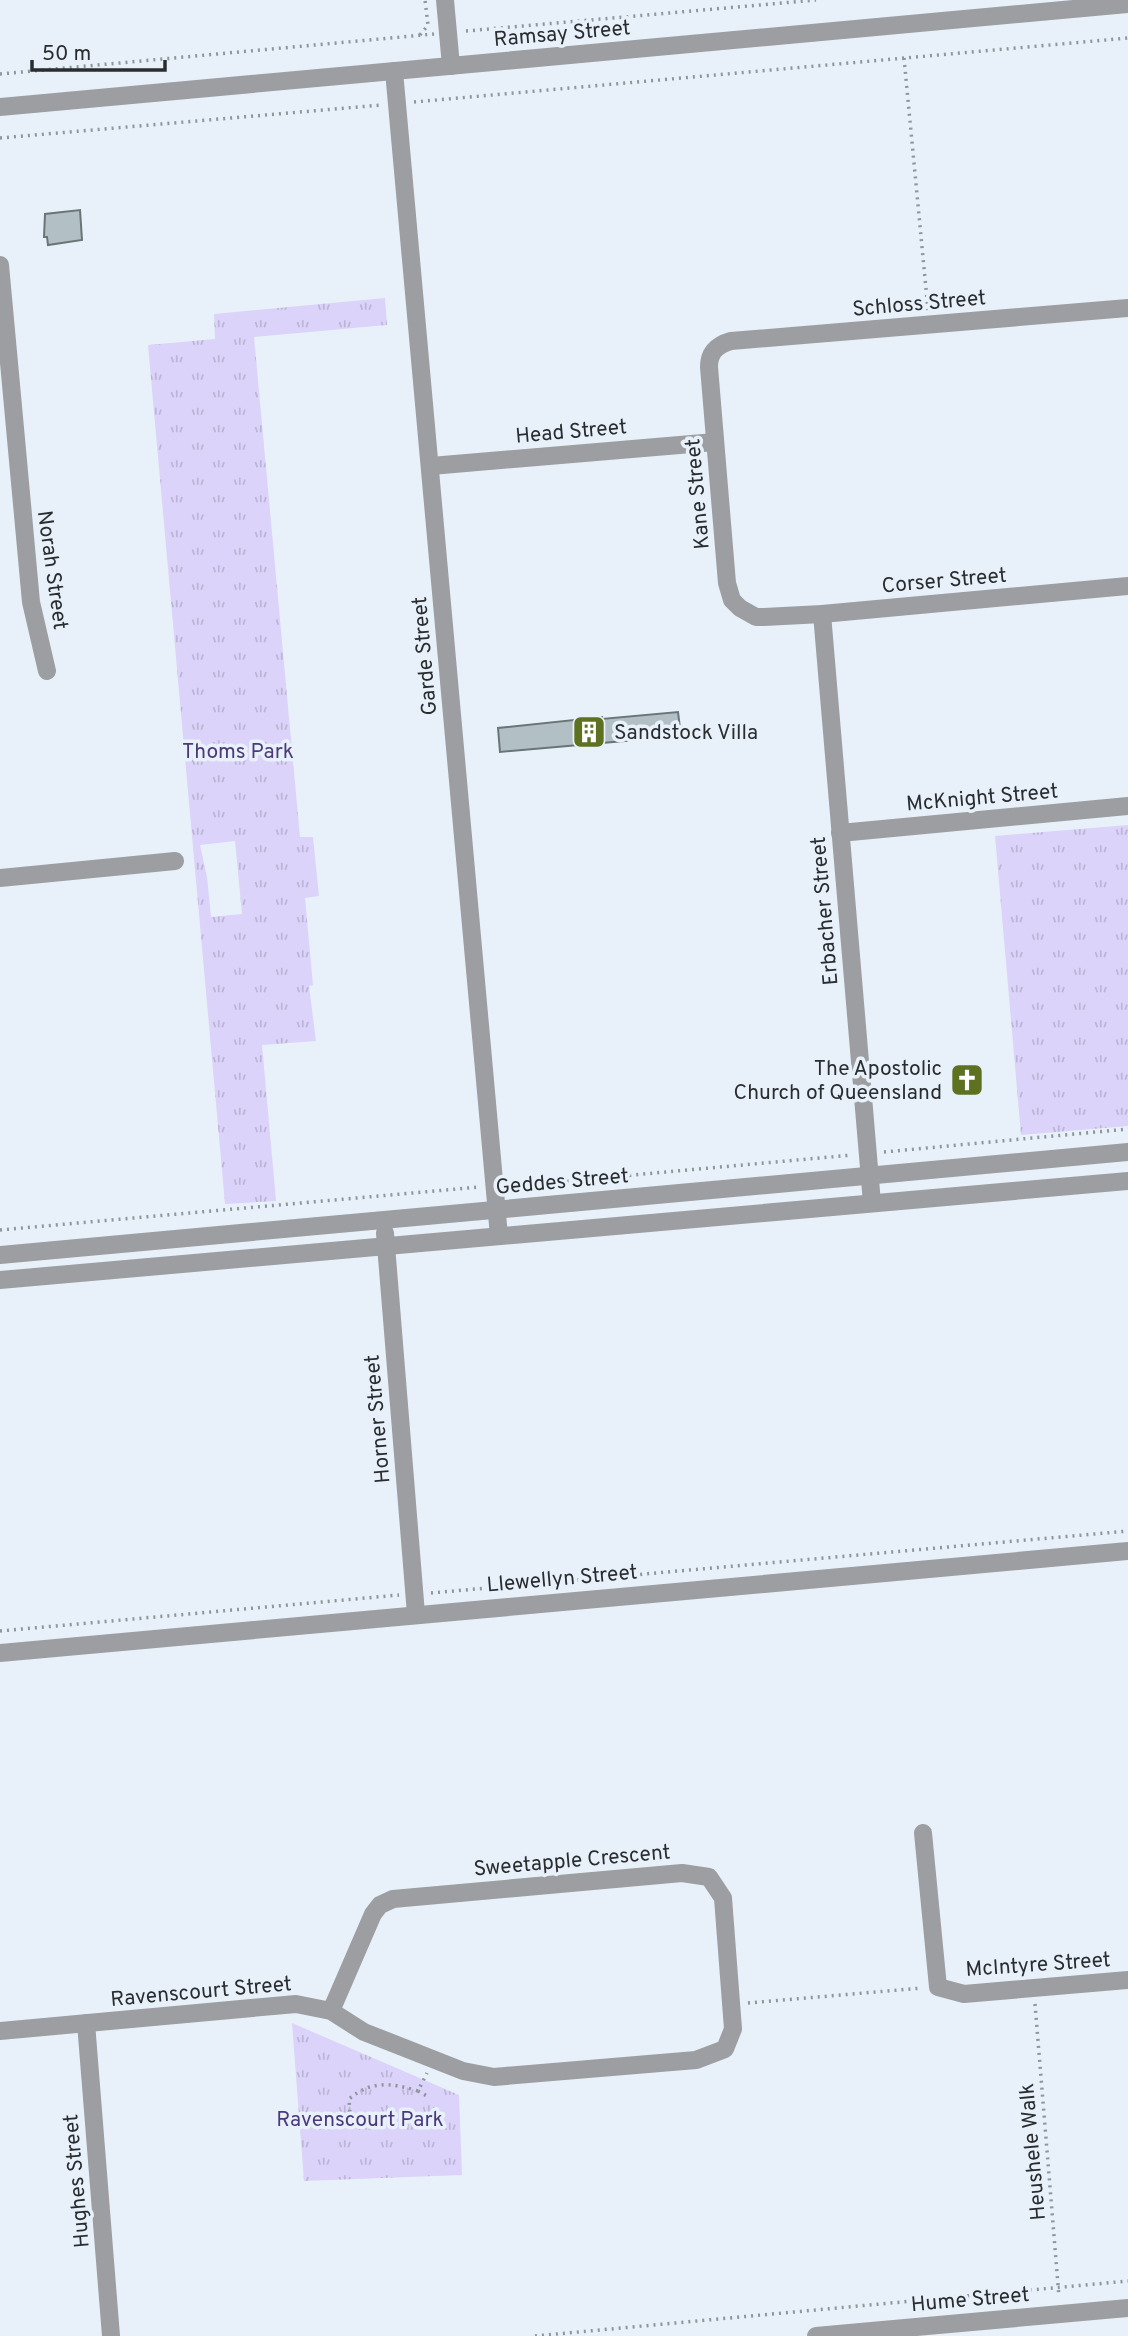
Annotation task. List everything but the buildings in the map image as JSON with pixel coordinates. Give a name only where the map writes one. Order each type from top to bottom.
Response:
[{"type":"street","points":[[445,0],[451,66]]},
{"type":"street","name":"Ramsay Street","points":[[0,107],[1128,4]]},
{"type":"street","name":"Garde Street","points":[[394,71],[499,1236]]},
{"type":"street","name":"Norah Street","points":[[0,265],[31,602],[47,671]]},
{"type":"street","name":"Schloss Street","points":[[716,348],[731,341],[1128,307]]},
{"type":"street","name":"Kane Street","points":[[716,348],[709,359],[709,367],[729,590],[732,600],[740,608],[756,617],[764,618]]},
{"type":"street","name":"Head Street","points":[[431,466],[715,442]]},
{"type":"street","name":"Corser Street","points":[[764,618],[1128,586]]},
{"type":"street","name":"Erbacher Street","points":[[821,614],[872,1203]]},
{"type":"street","name":"McKnight Street","points":[[840,833],[1128,806]]},
{"type":"street","points":[[0,878],[175,862]]},
{"type":"street","name":"Geddes Street","points":[[0,1255],[1128,1152]]},
{"type":"street","points":[[0,1280],[1128,1181]]},
{"type":"street","name":"Horner Street","points":[[384,1220],[416,1614]]},
{"type":"street","name":"Llewellyn Street","points":[[0,1653],[1128,1551]]},
{"type":"street","name":"McIntyre Street","points":[[923,1833],[938,1987],[964,1994],[1128,1980]]},
{"type":"street","name":"Sweetapple Crescent","points":[[331,2011],[373,1914],[380,1905],[393,1899],[682,1873],[709,1877],[723,1898],[733,2029],[725,2049]]},
{"type":"street","name":"Ravenscourt Street","points":[[0,2031],[296,2004],[331,2011],[364,2032],[463,2071],[494,2077],[695,2060],[725,2049]]},
{"type":"street","name":"Hughes Street","points":[[86,2023],[111,2336]]},
{"type":"street","name":"Hume Street","points":[[816,2336],[1128,2308]]},
{"type":"path","points":[[420,35],[428,25],[425,0]]},
{"type":"path","points":[[0,74],[816,0]]},
{"type":"path","points":[[0,138],[1128,38]]},
{"type":"path","points":[[904,58],[930,326]]},
{"type":"path","points":[[0,1230],[494,1185],[537,1186],[556,1182],[1128,1129]]},
{"type":"path","points":[[0,1631],[1128,1531]]},
{"type":"path","points":[[731,2004],[938,1987]]},
{"type":"path","name":"Heushele Walk","points":[[1034,1988],[1061,2313]]},
{"type":"path","points":[[418,2091],[434,2060]]},
{"type":"path","points":[[361,2129],[350,2115],[349,2099],[361,2089],[377,2085],[400,2085],[427,2096]]},
{"type":"path","points":[[535,2336],[1128,2281]]},
{"type":"green space","name":"Thoms Park","points":[[385,298],[387,325],[254,337],[300,837],[313,837],[319,896],[305,898],[313,985],[309,986],[316,1041],[262,1045],[276,1201],[225,1204],[148,345],[215,339],[214,314]],"holes":[[[235,841],[242,914],[211,917],[200,845]]]},
{"type":"green space","points":[[1128,825],[1128,1126],[1021,1135],[995,836]]},
{"type":"green space","name":"Ravenscourt Park","points":[[292,2023],[459,2095],[462,2175],[304,2181]]},
{"type":"place","name":"Sandstock Villa","points":[[589,732]]},
{"type":"place","name":"The Apostolic Church of Queensland","points":[[967,1080]]}]
